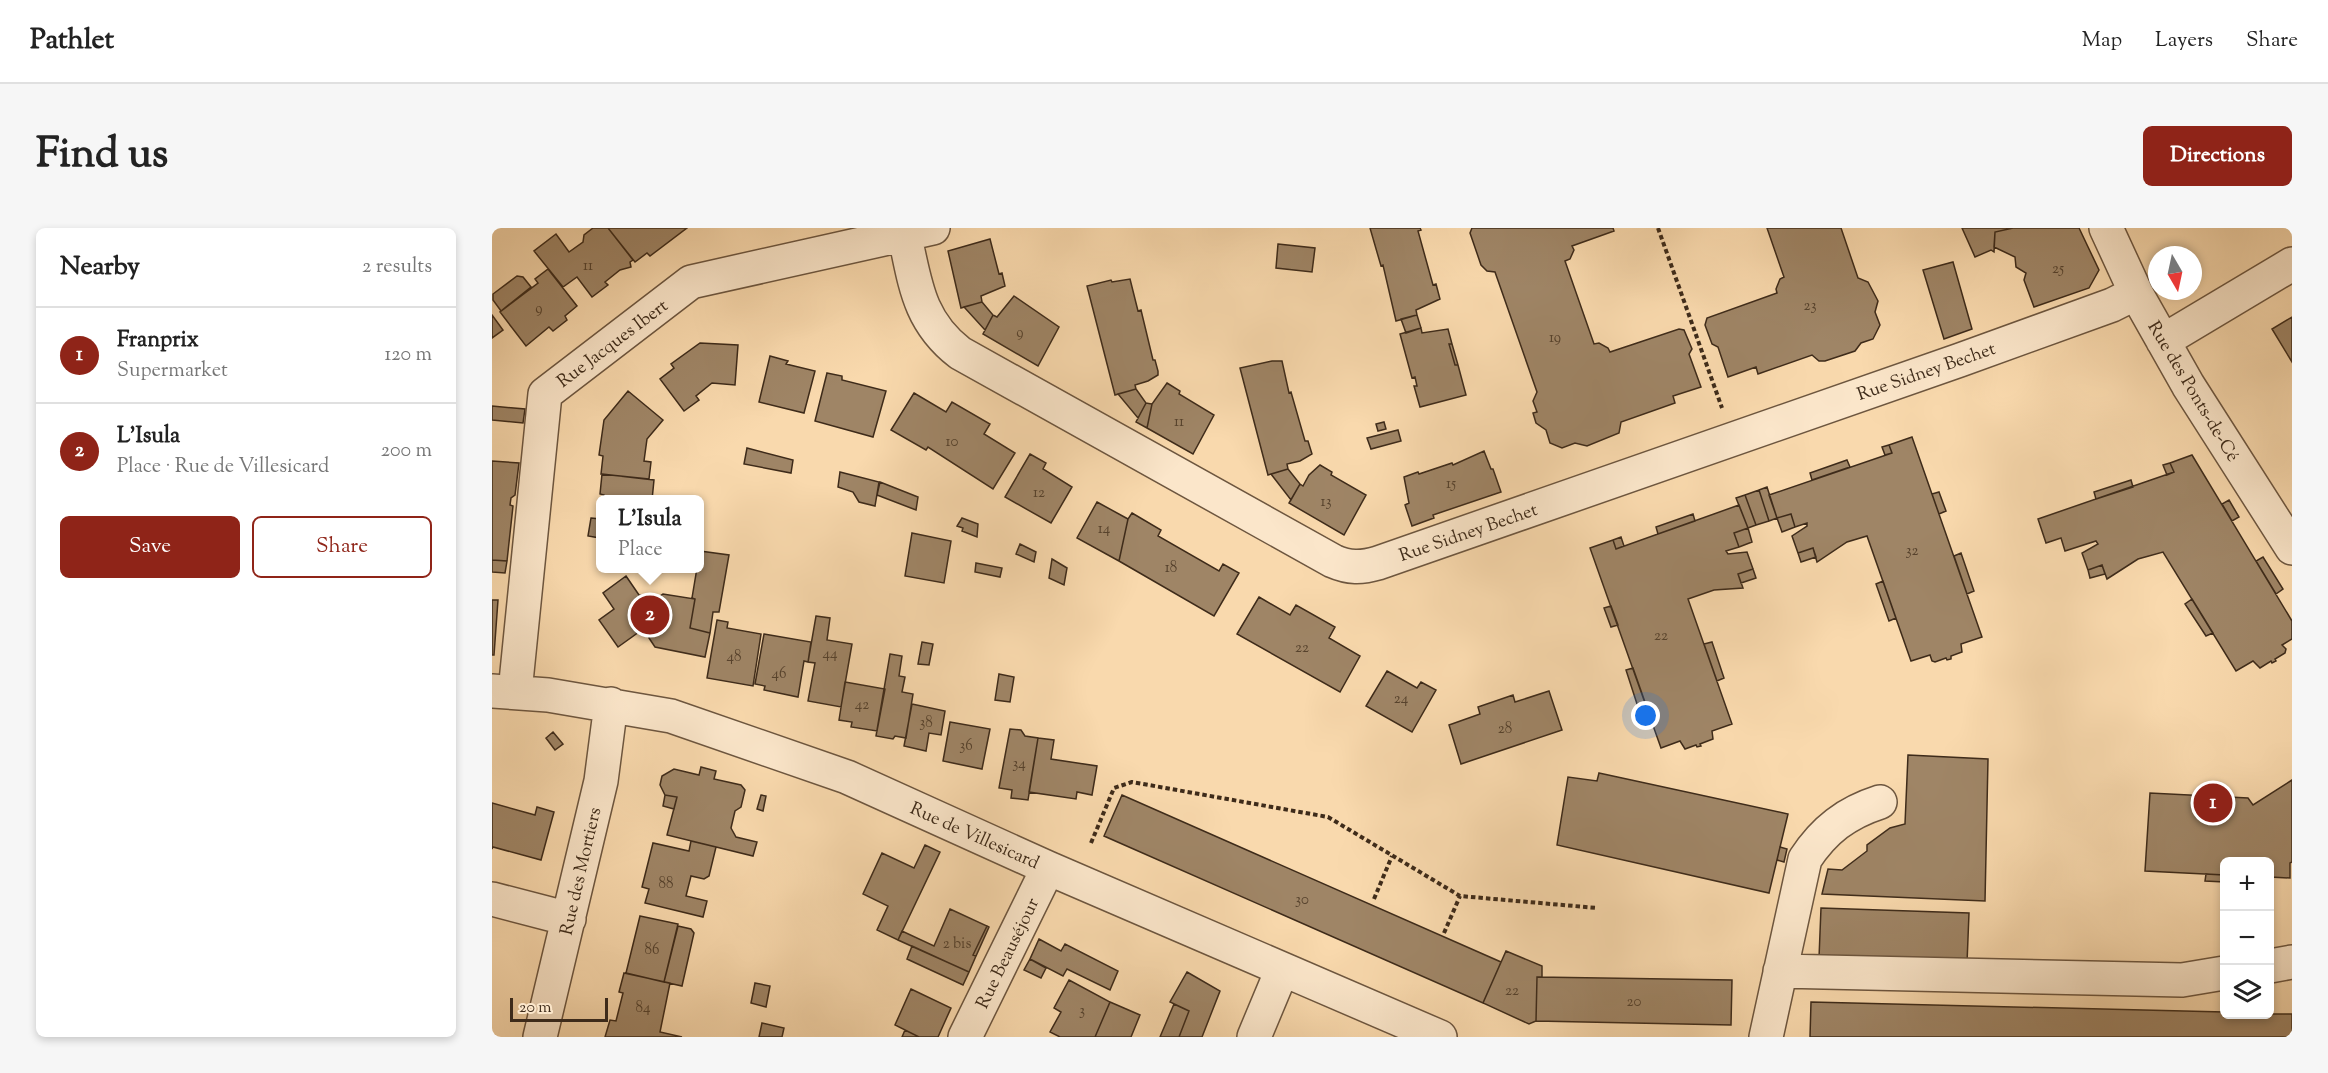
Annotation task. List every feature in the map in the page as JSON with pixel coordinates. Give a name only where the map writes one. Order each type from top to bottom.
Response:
[{"type":"street","name":"Rue des Ponts-de-Cé","points":[[2106,228],[2136,293],[2188,385],[2292,548]]},
{"type":"street","name":"Rue Sidney Bechet","points":[[913,230],[920,300],[926,316],[947,343],[960,353],[1333,561],[1352,567],[1365,567],[1378,563],[1937,368],[2112,305],[2136,293]]},
{"type":"street","name":"Rue Jacques Ibert","points":[[503,691],[545,394],[691,282],[913,230]]},
{"type":"street","points":[[2163,340],[2292,264]]},
{"type":"street","name":"Rue de Villesicard","points":[[503,691],[611,704],[671,716],[847,777],[1048,868],[1440,1037]]},
{"type":"street","name":"Rue des Mortiers","points":[[540,1037],[601,781],[611,704]]},
{"type":"street","points":[[1766,1037],[1805,860],[1817,841],[1832,825],[1863,807],[1880,802]]},
{"type":"street","name":"Rue Beauséjour","points":[[965,1037],[1048,868]]},
{"type":"street","points":[[492,899],[569,919]]},
{"type":"street","points":[[2274,965],[2292,962]]},
{"type":"street","points":[[1254,1037],[1282,970]]},
{"type":"street","points":[[1780,971],[2182,980],[2220,974]]},
{"type":"path","points":[[1658,228],[1723,408]]},
{"type":"path","points":[[1090,843],[1114,788],[1132,782],[1328,817],[1460,896],[1597,908]]},
{"type":"path","points":[[1374,899],[1392,856]]},
{"type":"path","points":[[1444,933],[1460,896]]},
{"type":"building","points":[[593,228],[608,228],[633,260],[630,262],[631,267],[620,270],[605,282],[608,285],[592,297],[577,277],[563,287],[534,251],[556,234],[569,252],[583,242],[584,235]]},
{"type":"building","points":[[608,228],[687,228],[650,256],[647,253],[635,262]]},
{"type":"building","points":[[1370,228],[1420,228],[1421,230],[1418,231],[1433,285],[1436,284],[1440,299],[1416,310],[1417,315],[1396,321],[1383,265],[1381,266]]},
{"type":"building","points":[[1472,228],[1613,228],[1614,231],[1572,246],[1574,250],[1570,259],[1565,261],[1594,344],[1599,343],[1608,348],[1610,352],[1679,329],[1684,330],[1692,349],[1689,354],[1701,387],[1673,396],[1675,403],[1621,422],[1619,433],[1587,446],[1575,443],[1562,448],[1550,443],[1546,430],[1536,423],[1533,413],[1537,412],[1533,401],[1537,392],[1495,272],[1487,271],[1481,265],[1470,233]]},
{"type":"building","points":[[1767,228],[1841,228],[1858,278],[1868,282],[1878,301],[1875,312],[1880,325],[1873,339],[1861,343],[1855,351],[1825,361],[1819,361],[1812,355],[1758,374],[1756,367],[1728,377],[1718,347],[1712,344],[1705,325],[1707,318],[1777,293],[1776,289],[1780,279],[1784,277]]},
{"type":"building","points":[[1962,228],[2013,228],[1995,232],[1994,252],[1991,250],[1975,257]]},
{"type":"building","points":[[2013,228],[2079,228],[2099,270],[2089,288],[2034,307],[2024,280],[2026,273],[2016,267],[2015,257],[1994,247],[1995,232]]},
{"type":"building","points":[[990,239],[999,274],[1002,273],[1005,286],[981,296],[982,302],[961,308],[948,251]]},
{"type":"building","points":[[1278,244],[1315,248],[1312,272],[1276,268]]},
{"type":"building","points":[[1953,262],[1972,329],[1944,339],[1923,270]]},
{"type":"building","points":[[548,269],[577,306],[565,316],[567,320],[553,331],[549,327],[526,346],[500,312],[538,283],[535,279]]},
{"type":"building","points":[[517,276],[523,277],[531,287],[501,311],[493,300],[493,294]]},
{"type":"building","points":[[1130,279],[1138,311],[1141,310],[1158,375],[1135,385],[1136,389],[1115,395],[1087,286],[1111,280],[1112,282]]},
{"type":"building","points":[[1014,296],[1059,327],[1038,366],[983,334],[993,315],[997,317]]},
{"type":"building","points":[[982,302],[993,315],[985,330],[964,307]]},
{"type":"building","points":[[492,315],[503,330],[492,338]]},
{"type":"building","points":[[1417,315],[1421,328],[1406,333],[1401,319]]},
{"type":"building","points":[[2292,317],[2292,362],[2272,329]]},
{"type":"building","points":[[1421,328],[1422,333],[1448,329],[1452,344],[1449,344],[1455,365],[1458,365],[1466,395],[1420,407],[1414,386],[1417,386],[1415,377],[1412,378],[1400,334]]},
{"type":"building","points":[[700,343],[738,345],[735,385],[712,383],[696,396],[699,400],[684,411],[660,379],[674,368],[671,364]]},
{"type":"building","points":[[1449,344],[1452,344],[1458,365],[1455,365]]},
{"type":"building","points":[[770,356],[788,361],[786,364],[815,371],[804,413],[759,402]]},
{"type":"building","points":[[1282,361],[1289,393],[1291,392],[1305,441],[1308,441],[1312,454],[1300,461],[1287,464],[1288,469],[1268,475],[1240,368]]},
{"type":"building","points":[[827,373],[842,376],[842,380],[886,391],[873,437],[815,421]]},
{"type":"building","points":[[1167,383],[1180,391],[1179,394],[1214,415],[1193,454],[1147,428],[1152,404]]},
{"type":"building","points":[[1136,389],[1146,403],[1138,418],[1118,394]]},
{"type":"building","points":[[628,391],[663,420],[647,439],[644,461],[651,462],[649,479],[601,474],[603,456],[599,455],[604,420]]},
{"type":"building","points":[[914,393],[946,412],[952,402],[990,424],[984,434],[1015,453],[993,489],[928,447],[926,450],[891,430]]},
{"type":"building","points":[[1146,403],[1152,404],[1147,428],[1136,422]]},
{"type":"building","points":[[492,406],[525,409],[523,423],[492,420]]},
{"type":"building","points":[[1384,422],[1386,429],[1378,431],[1376,424]]},
{"type":"building","points":[[1398,430],[1401,441],[1371,449],[1367,438]]},
{"type":"building","points":[[1912,437],[1982,637],[1961,644],[1962,652],[1951,656],[1951,659],[1946,658],[1935,662],[1932,661],[1930,655],[1911,661],[1867,536],[1847,542],[1817,562],[1813,548],[1798,553],[1792,536],[1807,526],[1807,523],[1795,527],[1791,514],[1777,518],[1769,495],[1892,453],[1889,445]]},
{"type":"building","points":[[1889,445],[1892,453],[1885,455],[1882,447]]},
{"type":"building","points":[[747,448],[793,460],[791,473],[744,464]]},
{"type":"building","points":[[1484,451],[1501,492],[1433,515],[1434,518],[1412,526],[1405,505],[1409,503],[1404,477],[1452,463],[1453,465]]},
{"type":"building","points":[[1030,454],[1046,463],[1043,469],[1072,487],[1051,523],[1005,497]]},
{"type":"building","points":[[2192,455],[2292,621],[2292,639],[2282,645],[2286,649],[2285,653],[2275,659],[2276,661],[2272,663],[2271,661],[2260,668],[2253,661],[2236,671],[2163,552],[2138,559],[2107,579],[2102,565],[2088,570],[2082,553],[2098,544],[2096,541],[2065,551],[2061,538],[2046,543],[2038,519],[2174,472],[2170,463]]},
{"type":"building","points":[[1847,460],[1850,467],[1812,480],[1810,473]]},
{"type":"building","points":[[492,461],[519,463],[515,495],[511,498],[510,505],[513,506],[507,561],[492,560]]},
{"type":"building","points":[[2170,463],[2174,472],[2167,475],[2163,465]]},
{"type":"building","points":[[1320,465],[1332,472],[1331,475],[1366,495],[1344,535],[1289,503],[1300,484],[1303,486],[1309,475]]},
{"type":"building","points":[[1288,469],[1300,484],[1291,500],[1271,474]]},
{"type":"building","points":[[840,472],[879,482],[875,506],[859,502],[853,492],[838,487]]},
{"type":"building","points":[[602,474],[654,480],[652,495],[600,494]]},
{"type":"building","points":[[2131,480],[2133,487],[2096,499],[2094,492]]},
{"type":"building","points":[[880,482],[918,497],[916,510],[877,495]]},
{"type":"building","points":[[1767,487],[1777,518],[1769,521],[1759,490]]},
{"type":"building","points":[[1759,490],[1769,521],[1756,525],[1745,495]]},
{"type":"building","points":[[1939,492],[1946,511],[1939,514],[1932,494]]},
{"type":"building","points":[[1745,495],[1756,525],[1748,528],[1736,498]]},
{"type":"building","points":[[2229,500],[2239,517],[2232,521],[2222,504]]},
{"type":"building","points":[[1097,502],[1128,519],[1119,561],[1077,538]]},
{"type":"building","points":[[1739,505],[1748,528],[1734,533],[1739,547],[1726,551],[1728,554],[1747,552],[1753,569],[1738,574],[1743,588],[1714,590],[1688,599],[1732,724],[1712,731],[1713,739],[1700,744],[1701,746],[1696,745],[1685,749],[1680,741],[1661,748],[1590,548],[1613,540],[1616,549]]},
{"type":"building","points":[[1132,513],[1161,530],[1158,536],[1219,571],[1223,564],[1239,573],[1214,616],[1119,561],[1128,519]]},
{"type":"building","points":[[1693,514],[1695,521],[1658,534],[1656,527]]},
{"type":"building","points":[[1791,514],[1795,527],[1782,532],[1777,518]]},
{"type":"building","points":[[591,518],[596,519],[596,537],[588,536]]},
{"type":"building","points":[[962,518],[978,524],[977,537],[962,531],[963,528],[957,526]]},
{"type":"building","points":[[1748,528],[1752,542],[1739,547],[1734,533]]},
{"type":"building","points":[[912,533],[951,541],[944,583],[905,576]]},
{"type":"building","points":[[1621,537],[1624,546],[1616,549],[1613,540]]},
{"type":"building","points":[[1020,544],[1036,552],[1034,562],[1016,554]]},
{"type":"building","points":[[1813,548],[1816,557],[1801,562],[1798,553]]},
{"type":"building","points":[[704,552],[729,555],[719,612],[713,612],[710,633],[690,628],[695,599],[692,598],[696,573],[704,573]]},
{"type":"building","points":[[1961,553],[1974,591],[1967,594],[1954,556]]},
{"type":"building","points":[[2263,557],[2283,589],[2276,594],[2256,561]]},
{"type":"building","points":[[1052,559],[1067,568],[1064,585],[1049,578]]},
{"type":"building","points":[[492,560],[507,561],[505,573],[492,572]]},
{"type":"building","points":[[976,563],[1002,568],[1000,577],[975,572]]},
{"type":"building","points":[[2102,565],[2105,574],[2090,578],[2088,570]]},
{"type":"building","points":[[1753,569],[1756,578],[1741,583],[1738,574]]},
{"type":"building","points":[[626,576],[639,595],[657,598],[663,594],[695,599],[690,628],[710,633],[705,657],[655,647],[649,638],[650,633],[639,632],[618,647],[599,620],[614,609],[603,593]]},
{"type":"building","points":[[1883,581],[1896,618],[1889,621],[1876,584]]},
{"type":"building","points":[[1259,597],[1290,615],[1296,605],[1335,627],[1329,638],[1360,656],[1340,692],[1237,634]]},
{"type":"building","points":[[2192,599],[2213,633],[2206,636],[2185,604]]},
{"type":"building","points":[[492,600],[498,600],[494,655],[492,655]]},
{"type":"building","points":[[1611,606],[1618,625],[1611,627],[1604,608]]},
{"type":"building","points":[[816,616],[830,618],[827,640],[852,644],[841,707],[808,701],[815,663],[808,662]]},
{"type":"building","points":[[717,620],[728,622],[727,628],[761,634],[753,686],[707,678]]},
{"type":"building","points":[[764,634],[811,642],[808,662],[804,661],[798,697],[764,690],[765,686],[755,684]]},
{"type":"building","points":[[922,642],[933,644],[929,665],[918,664]]},
{"type":"building","points":[[1712,642],[1724,678],[1717,681],[1704,644]]},
{"type":"building","points":[[890,654],[902,656],[899,676],[905,677],[902,692],[913,694],[906,738],[895,736],[893,739],[876,736]]},
{"type":"building","points":[[1633,668],[1646,705],[1638,707],[1626,670]]},
{"type":"building","points":[[1387,671],[1417,688],[1421,682],[1436,690],[1412,732],[1366,706]]},
{"type":"building","points":[[999,674],[1014,677],[1010,702],[995,700]]},
{"type":"building","points":[[845,682],[885,689],[877,731],[851,727],[852,722],[839,720]]},
{"type":"building","points":[[1549,691],[1562,730],[1461,764],[1449,725],[1480,714],[1478,707],[1513,695],[1515,702]]},
{"type":"building","points":[[912,704],[945,711],[941,735],[929,733],[926,751],[904,746]]},
{"type":"building","points":[[950,722],[990,729],[982,769],[943,761]]},
{"type":"building","points":[[1010,729],[1021,730],[1025,736],[1038,738],[1028,800],[1011,798],[1012,790],[999,788]]},
{"type":"building","points":[[553,732],[563,744],[555,750],[546,738]]},
{"type":"building","points":[[1038,738],[1054,740],[1051,759],[1097,766],[1092,795],[1077,792],[1076,799],[1029,792]]},
{"type":"building","points":[[1908,755],[1988,759],[1985,901],[1822,894],[1828,869],[1842,870],[1867,851],[1867,845],[1890,828],[1905,824]]},
{"type":"building","points":[[701,767],[716,771],[714,779],[741,785],[745,790],[741,807],[735,811],[731,828],[736,837],[757,842],[753,856],[667,835],[677,797],[665,795],[660,785],[662,776],[674,769],[699,775]]},
{"type":"building","points":[[1599,773],[1788,814],[1769,893],[1557,845],[1568,777],[1597,781]]},
{"type":"building","points":[[2292,780],[2290,878],[2274,877],[2274,857],[2220,857],[2220,875],[2145,871],[2150,793],[2248,798],[2253,805]]},
{"type":"building","points":[[665,795],[677,797],[674,809],[663,806]]},
{"type":"building","points":[[761,795],[766,796],[763,811],[757,809]]},
{"type":"building","points":[[1122,795],[1501,962],[1483,1003],[1104,836]]},
{"type":"building","points":[[492,803],[535,815],[537,807],[554,812],[541,860],[493,847],[492,849]]},
{"type":"building","points":[[691,841],[716,847],[709,876],[704,879],[691,876],[686,896],[707,901],[703,917],[645,903],[649,889],[642,887],[653,843],[689,851]]},
{"type":"building","points":[[925,845],[940,852],[898,940],[877,930],[888,906],[863,894],[882,853],[914,868]]},
{"type":"building","points":[[1780,847],[1787,849],[1784,862],[1777,860]]},
{"type":"building","points":[[2206,874],[2220,875],[2220,882],[2205,881]]},
{"type":"building","points":[[1821,908],[1969,913],[1967,963],[1819,958]]},
{"type":"building","points":[[950,909],[987,926],[973,955],[976,956],[969,972],[898,940],[902,931],[934,946]]},
{"type":"building","points":[[640,916],[678,924],[664,982],[626,973]]},
{"type":"building","points":[[678,926],[691,929],[694,933],[682,986],[664,982]]},
{"type":"building","points":[[987,926],[989,927],[976,956],[973,955]]},
{"type":"building","points":[[1039,939],[1061,951],[1065,944],[1118,971],[1110,990],[1067,969],[1063,976],[1030,959]]},
{"type":"building","points":[[912,946],[969,972],[963,985],[907,959]]},
{"type":"building","points":[[1506,951],[1542,966],[1542,977],[1537,977],[1536,1021],[1529,1024],[1483,1003]]},
{"type":"building","points":[[1030,959],[1046,968],[1041,978],[1024,970]]},
{"type":"building","points":[[1187,972],[1220,991],[1202,1037],[1179,1037],[1189,1011],[1170,1002]]},
{"type":"building","points":[[624,973],[670,983],[660,1032],[682,1037],[605,1037],[610,1020],[616,1021],[623,993],[619,992]]},
{"type":"building","points":[[1537,977],[1732,980],[1731,1025],[1536,1021]]},
{"type":"building","points":[[1069,980],[1110,1002],[1095,1037],[1060,1037],[1050,1032],[1061,1012],[1054,1008]]},
{"type":"building","points":[[755,983],[770,986],[766,1007],[751,1003]]},
{"type":"building","points":[[911,989],[951,1008],[938,1037],[919,1037],[895,1025]]},
{"type":"building","points":[[1110,1002],[1140,1015],[1131,1037],[1095,1037]]},
{"type":"building","points":[[1811,1002],[2220,1012],[2220,1019],[2274,1019],[2274,1014],[2292,1014],[2292,1037],[1810,1037]]},
{"type":"building","points":[[1174,1004],[1189,1011],[1179,1037],[1160,1037]]},
{"type":"building","points":[[762,1023],[784,1028],[782,1037],[759,1037]]},
{"type":"building","points":[[905,1030],[919,1037],[902,1037]]},
{"type":"place","name":"L’Isula","points":[[650,615]]},
{"type":"place","name":"Franprix","points":[[2213,803]]}]
